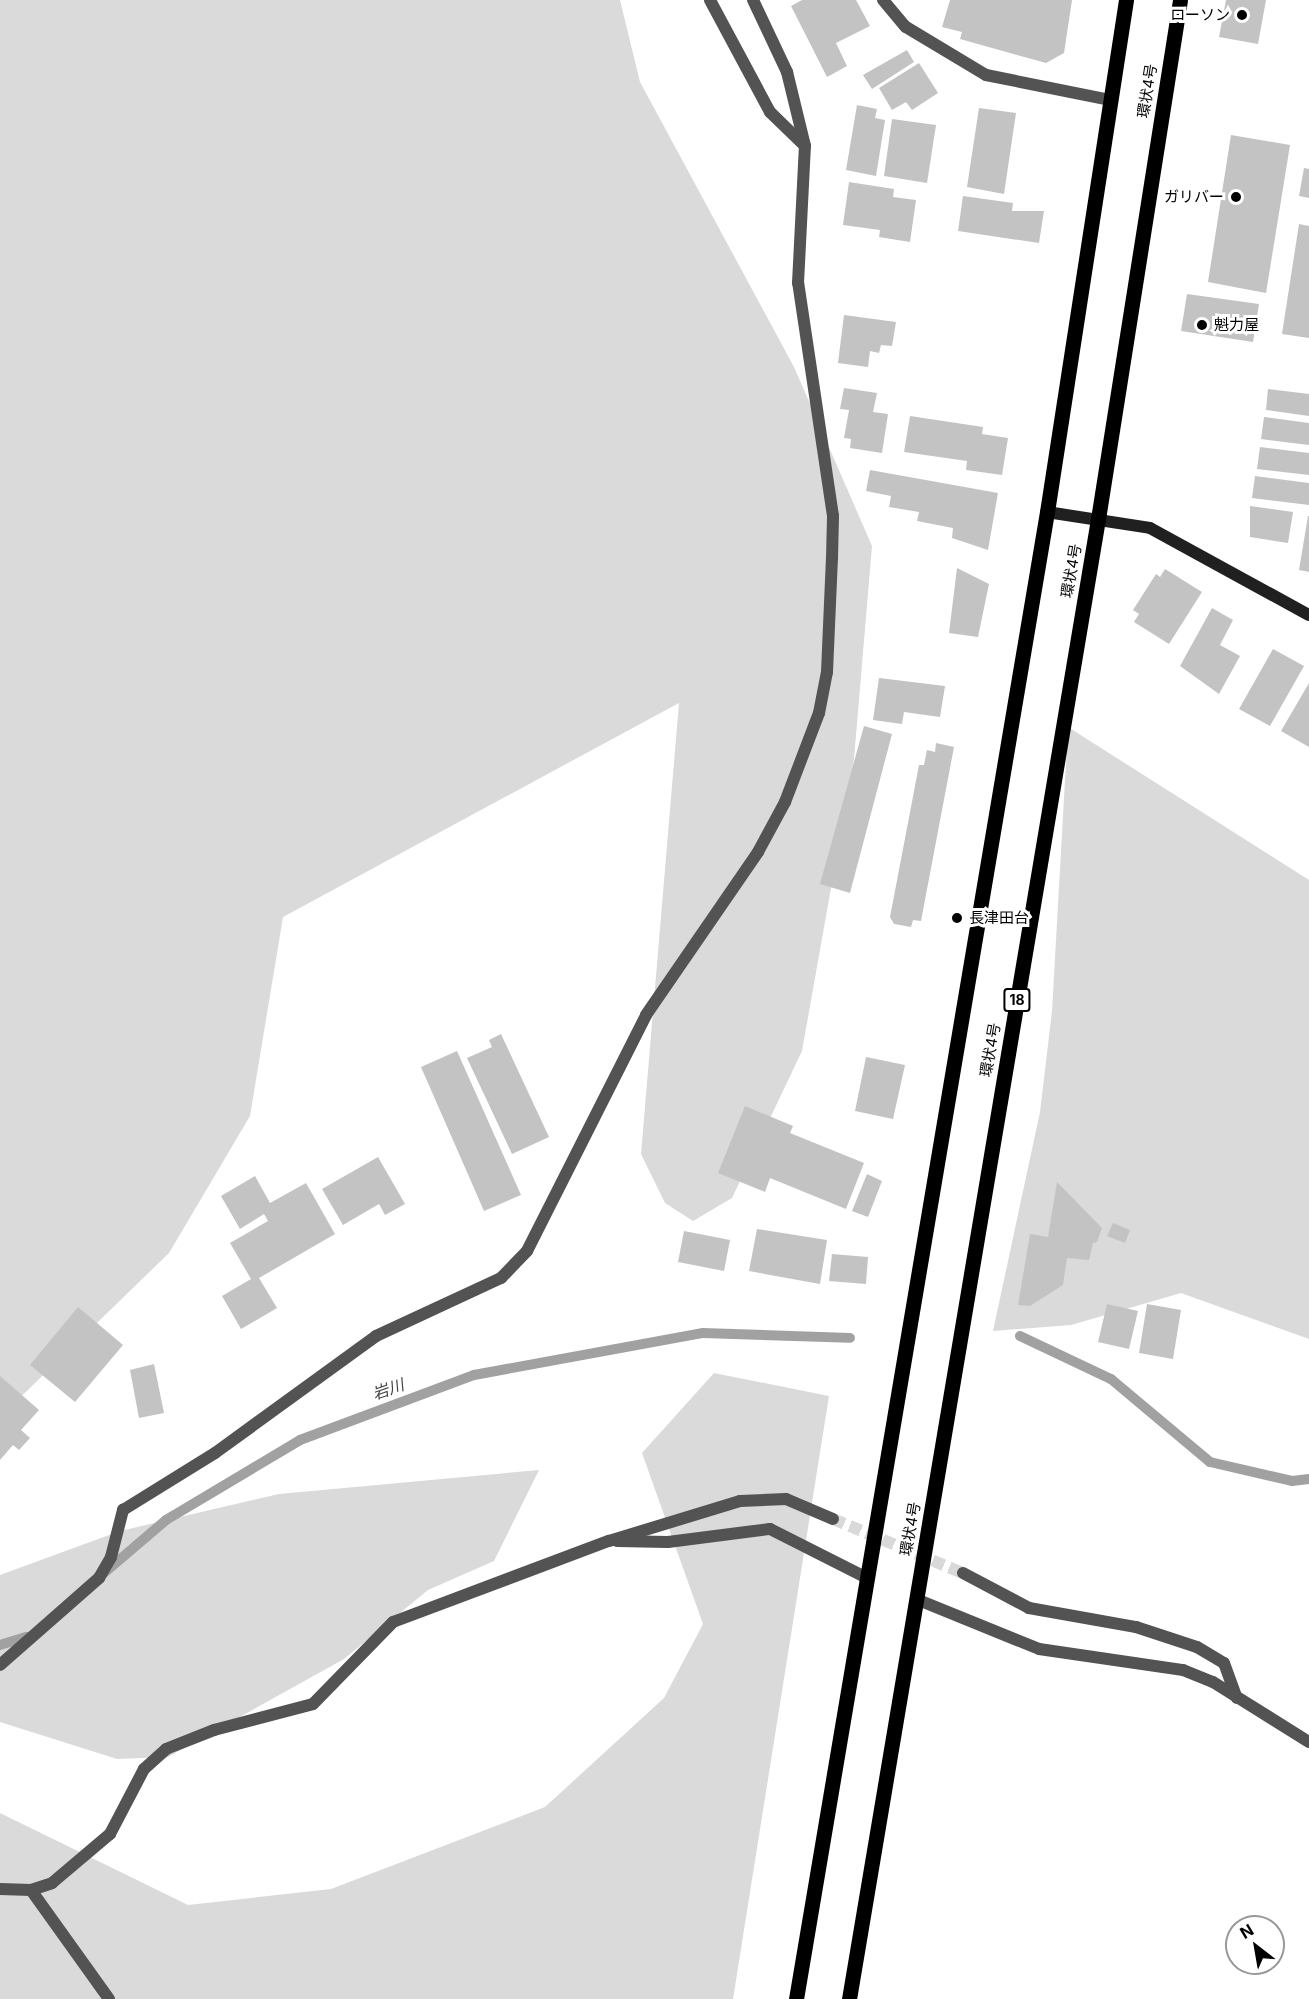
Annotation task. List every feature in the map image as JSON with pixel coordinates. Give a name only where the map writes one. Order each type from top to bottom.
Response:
[{"type":"main road","points":[[796,1999],[1047,512],[1126,0]]},
{"type":"main road","name":"環状4号","points":[[849,1999],[1098,519],[1180,0]]},
{"type":"street","points":[[710,0],[770,112],[805,146]]},
{"type":"street","points":[[0,1665],[99,1578],[111,1557],[123,1510],[215,1453],[376,1336],[501,1278],[527,1251],[646,1015],[758,852],[780,812],[819,713],[827,672],[833,516],[810,386],[798,283],[805,146],[787,72],[753,0]]},
{"type":"street","points":[[883,0],[906,27],[986,75],[1110,100]]},
{"type":"street","points":[[1047,512],[1150,528],[1309,615]]},
{"type":"street","points":[[0,1889],[30,1890],[52,1883],[92,1853],[110,1834],[144,1768],[166,1749],[214,1730],[313,1704],[393,1622],[609,1541],[698,1512],[769,1497],[798,1502],[833,1519]]},
{"type":"street","points":[[609,1541],[668,1542],[770,1529],[867,1578]]},
{"type":"street","points":[[963,1573],[1029,1608],[1136,1627],[1197,1647],[1224,1663],[1237,1698]]},
{"type":"street","points":[[916,1599],[1012,1641],[1162,1664],[1213,1682],[1309,1742]]},
{"type":"street","points":[[30,1890],[109,1999]]},
{"type":"shaded area","points":[[0,0],[620,0],[640,82],[794,367],[872,546],[854,759],[802,1051],[732,1198],[693,1221],[665,1203],[641,1154],[679,703],[283,917],[250,1116],[169,1253],[0,1417]]},
{"type":"shaded area","points":[[1068,727],[1309,880],[1309,1339],[1181,1293],[1071,1325],[993,1331],[1040,1112],[1052,1011]]},
{"type":"shaded area","points":[[714,1373],[829,1396],[733,1999],[0,1999],[0,1813],[188,1905],[331,1889],[545,1807],[664,1698],[703,1624],[642,1453]]},
{"type":"shaded area","points":[[539,1470],[494,1561],[428,1590],[344,1659],[168,1757],[117,1759],[0,1722],[0,1575],[120,1531],[279,1494]]},
{"type":"building","points":[[802,0],[856,0],[870,26],[836,43],[847,66],[827,77],[791,6]]},
{"type":"building","points":[[950,0],[1072,0],[1064,53],[1046,63],[960,39],[962,32],[942,27]]},
{"type":"building","points":[[1226,0],[1266,0],[1258,44],[1219,37]]},
{"type":"building","points":[[907,50],[914,62],[872,89],[863,75]]},
{"type":"building","points":[[919,63],[938,93],[912,110],[906,102],[892,110],[879,88]]},
{"type":"building","points":[[857,105],[877,109],[875,118],[885,120],[876,176],[846,170]]},
{"type":"building","points":[[979,108],[1016,113],[1004,194],[967,187]]},
{"type":"building","points":[[892,119],[936,125],[927,183],[884,176]]},
{"type":"building","points":[[1231,135],[1290,145],[1266,293],[1208,282]]},
{"type":"building","points":[[1304,168],[1309,169],[1309,198],[1299,196]]},
{"type":"building","points":[[849,182],[894,189],[893,197],[916,200],[910,242],[879,237],[880,230],[843,225]]},
{"type":"building","points":[[963,196],[1013,203],[1012,211],[1044,211],[1039,243],[958,231]]},
{"type":"building","points":[[1299,224],[1309,226],[1309,338],[1282,334]]},
{"type":"building","points":[[1187,294],[1259,304],[1253,342],[1181,331]]},
{"type":"building","points":[[844,315],[896,322],[892,346],[881,345],[879,353],[870,351],[868,367],[838,363]]},
{"type":"building","points":[[844,388],[877,393],[873,412],[888,414],[882,453],[850,448],[851,439],[844,438],[849,410],[840,409]]},
{"type":"building","points":[[1268,389],[1309,394],[1309,416],[1266,410]]},
{"type":"building","points":[[910,416],[983,427],[982,434],[1008,438],[1002,475],[966,470],[967,461],[904,452]]},
{"type":"building","points":[[1264,417],[1309,423],[1309,445],[1261,439]]},
{"type":"building","points":[[1260,447],[1309,453],[1309,475],[1257,469]]},
{"type":"building","points":[[870,470],[998,493],[988,550],[952,538],[953,528],[917,521],[919,512],[889,507],[891,496],[866,491]]},
{"type":"building","points":[[1255,476],[1309,483],[1309,505],[1252,498]]},
{"type":"building","points":[[1250,506],[1293,512],[1288,543],[1250,537]]},
{"type":"building","points":[[1309,516],[1309,572],[1299,570]]},
{"type":"building","points":[[957,568],[989,584],[978,637],[949,633]]},
{"type":"building","points":[[1165,569],[1202,592],[1169,644],[1134,622],[1139,614],[1133,610],[1156,574],[1160,577]]},
{"type":"building","points":[[1212,608],[1233,620],[1220,645],[1240,656],[1219,694],[1180,666]]},
{"type":"building","points":[[1273,649],[1304,666],[1270,726],[1239,709]]},
{"type":"building","points":[[879,678],[945,686],[940,717],[904,712],[902,724],[873,720]]},
{"type":"building","points":[[1309,683],[1309,747],[1281,731]]},
{"type":"building","points":[[864,726],[892,734],[850,893],[820,884]]},
{"type":"building","points":[[936,743],[954,747],[921,921],[913,920],[911,927],[894,924],[890,917],[919,765],[924,765],[927,750],[935,752]]},
{"type":"building","points":[[501,1034],[549,1137],[512,1154],[467,1058],[492,1047],[489,1040]]},
{"type":"building","points":[[457,1051],[521,1195],[484,1211],[421,1067]]},
{"type":"building","points":[[866,1057],[905,1065],[893,1119],[855,1111]]},
{"type":"building","points":[[745,1106],[793,1126],[790,1133],[864,1163],[846,1209],[770,1178],[765,1192],[718,1173]]},
{"type":"building","points":[[378,1157],[405,1204],[385,1215],[379,1204],[343,1225],[322,1189]]},
{"type":"building","points":[[867,1174],[882,1181],[868,1217],[852,1211]]},
{"type":"building","points":[[255,1176],[270,1203],[306,1183],[335,1234],[259,1278],[277,1308],[241,1329],[222,1296],[251,1279],[230,1243],[268,1221],[264,1214],[240,1229],[221,1196]]},
{"type":"building","points":[[1057,1182],[1102,1228],[1097,1242],[1093,1243],[1089,1260],[1067,1258],[1063,1285],[1030,1306],[1018,1305],[1030,1234],[1048,1237]]},
{"type":"building","points":[[1113,1223],[1130,1230],[1125,1243],[1107,1236]]},
{"type":"building","points":[[757,1229],[827,1240],[820,1284],[749,1271]]},
{"type":"building","points":[[684,1231],[730,1240],[724,1271],[678,1262]]},
{"type":"building","points":[[832,1254],[868,1257],[866,1284],[829,1281]]},
{"type":"building","points":[[1107,1304],[1138,1311],[1129,1349],[1098,1342]]},
{"type":"building","points":[[1147,1304],[1181,1310],[1173,1359],[1139,1353]]},
{"type":"building","points":[[78,1307],[123,1345],[75,1402],[30,1365]]},
{"type":"building","points":[[154,1364],[164,1413],[139,1418],[130,1370]]},
{"type":"building","points":[[0,1376],[39,1410],[21,1430],[30,1438],[19,1450],[13,1445],[0,1460]]},
{"type":"waterway","name":"岩川","points":[[104,1573],[166,1520],[300,1440],[474,1375],[703,1333],[850,1338]]},
{"type":"waterway","points":[[1020,1336],[1111,1379],[1210,1462],[1292,1481],[1309,1479]]},
{"type":"waterway","name":"岩川","points":[[0,1645],[27,1637]]},
{"type":"tunnel","points":[[833,1519],[963,1573]]},
{"type":"place","name":"ローソン","points":[[1242,15]]},
{"type":"place","name":"ガリバー","points":[[1236,197]]},
{"type":"place","name":"魁力屋","points":[[1202,325]]},
{"type":"place","name":"長津田台","points":[[957,918]]}]
